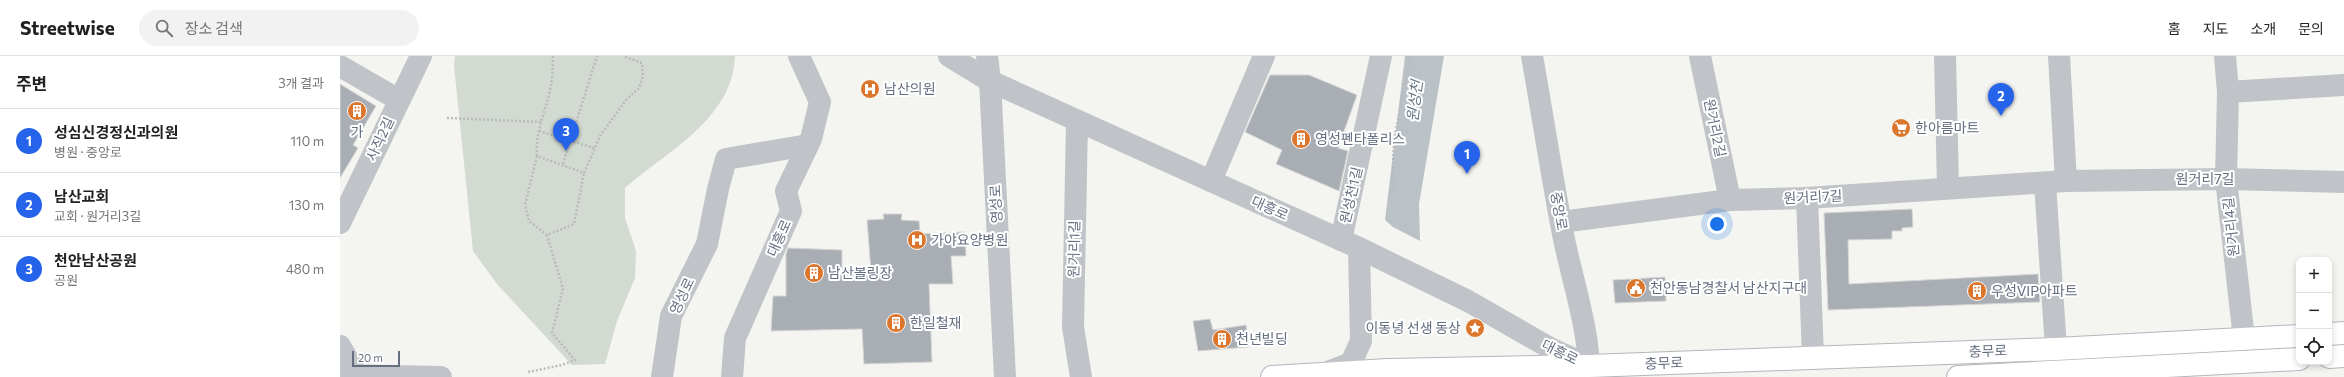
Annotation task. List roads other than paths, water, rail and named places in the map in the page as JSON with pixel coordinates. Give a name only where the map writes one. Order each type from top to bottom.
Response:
[{"type":"main road","points":[[2332,334],[2344,333]]},
{"type":"main road","name":"충무로","points":[[1272,377],[1388,370],[1589,371],[1813,357],[2056,349],[2296,336]]},
{"type":"main road","points":[[2332,357],[2344,356]]},
{"type":"main road","name":"충무로","points":[[1958,377],[2296,359]]},
{"type":"street","name":"사직2길","points":[[340,223],[421,56]]},
{"type":"street","name":"대흥로","points":[[732,377],[735,338],[791,211],[786,191],[808,145],[820,102],[799,56]]},
{"type":"street","name":"대흥로","points":[[949,56],[990,81],[1350,244],[1468,301],[1589,371]]},
{"type":"street","name":"영성로","points":[[987,56],[990,81],[1005,377]]},
{"type":"street","points":[[1211,182],[1264,56]]},
{"type":"street","name":"원성천1길","points":[[1324,374],[1351,363],[1361,341],[1350,244],[1381,56]]},
{"type":"street","name":"중앙로","points":[[1532,56],[1561,222],[1579,308],[1589,371]]},
{"type":"street","name":"원거리2길","points":[[1700,56],[1730,200]]},
{"type":"street","points":[[1945,56],[1948,188]]},
{"type":"street","points":[[2056,349],[2055,182],[2059,56]]},
{"type":"street","name":"원거리4길","points":[[2225,56],[2228,92],[2226,178],[2244,339]]},
{"type":"street","points":[[340,66],[399,100]]},
{"type":"street","points":[[2228,92],[2344,85]]},
{"type":"street","name":"원거리1길","points":[[1077,121],[1073,327],[1081,377]]},
{"type":"street","name":"영성로","points":[[662,377],[671,316],[707,244],[718,189],[726,159],[808,145]]},
{"type":"street","name":"원거리7길","points":[[1561,222],[1730,200],[1807,198],[2055,182],[2226,178],[2344,182]]},
{"type":"street","points":[[1807,198],[1813,357]]},
{"type":"street","points":[[1527,334],[1552,342],[1565,340],[1573,334],[1577,324],[1579,308]]},
{"type":"street","points":[[340,346],[352,376],[441,377]]},
{"type":"water","name":"원성천","points":[[1405,56],[1444,56],[1419,204],[1420,241],[1393,227],[1385,220]]},
{"type":"place","name":"남산의원","points":[[870,89]]},
{"type":"place","name":"가","points":[[357,111]]},
{"type":"place","name":"남산교회","points":[[2001,116]]},
{"type":"place","name":"한아름마트","points":[[1901,128]]},
{"type":"place","name":"영성펜타폴리스","points":[[1301,139]]},
{"type":"place","name":"천안남산공원","points":[[566,151]]},
{"type":"place","name":"성심신경정신과의원","points":[[1467,174]]},
{"type":"place","name":"가야요양병원","points":[[917,240]]},
{"type":"place","name":"남산볼링장","points":[[814,273]]},
{"type":"place","name":"천안동남경찰서 남산지구대","points":[[1636,288]]},
{"type":"place","name":"우성VIP아파트","points":[[1977,291]]},
{"type":"place","name":"한일철재","points":[[896,323]]},
{"type":"place","name":"이동녕 선생 동상","points":[[1475,328]]},
{"type":"place","name":"천년빌딩","points":[[1222,339]]}]
